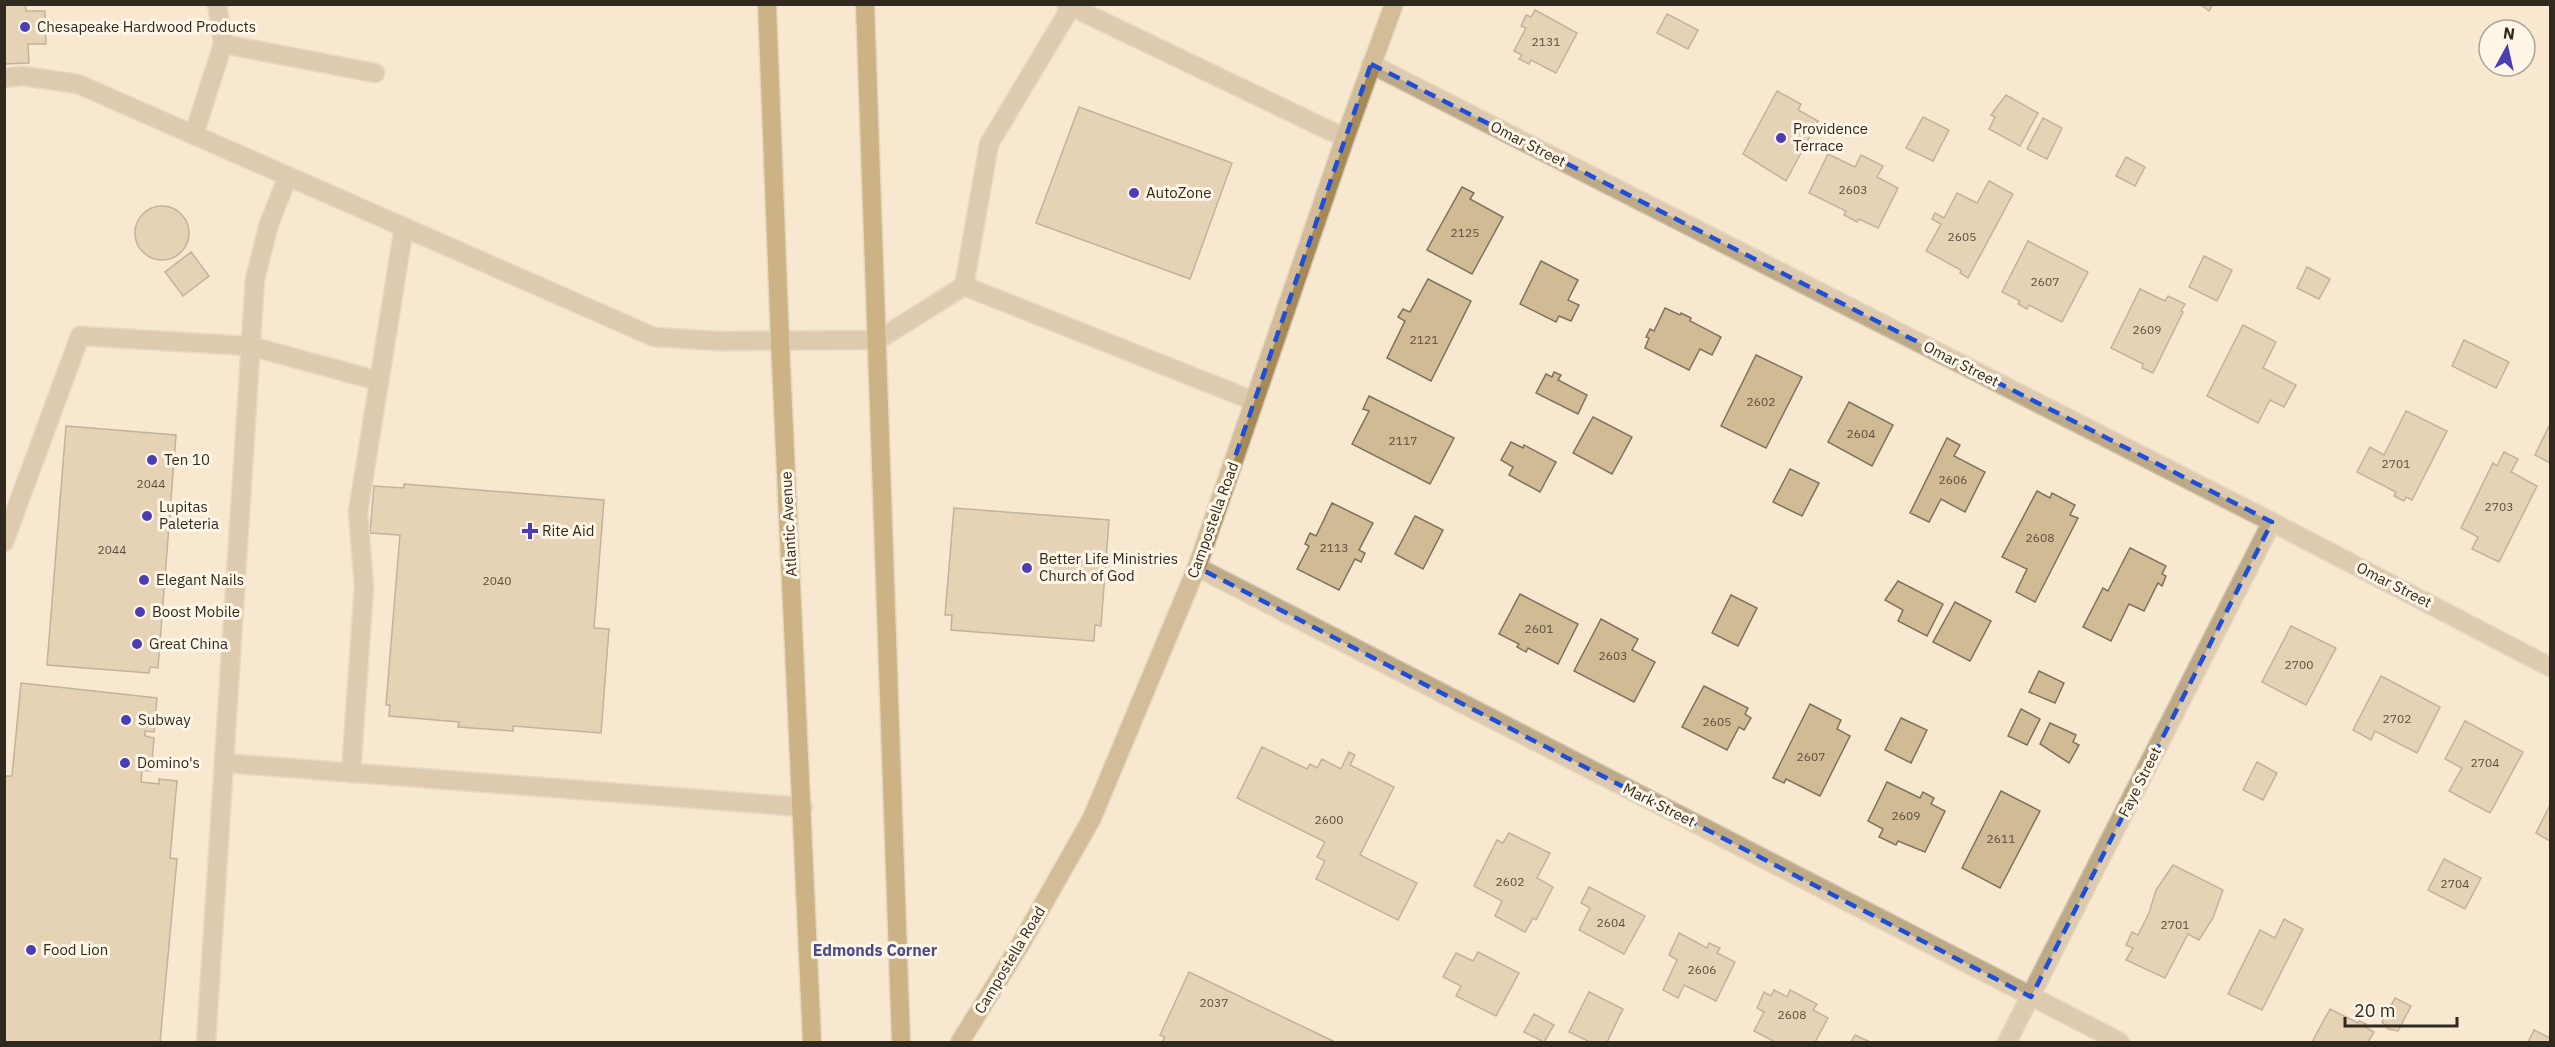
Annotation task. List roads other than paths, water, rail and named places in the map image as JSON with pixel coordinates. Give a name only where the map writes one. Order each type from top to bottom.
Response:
[{"type":"main road","name":"Atlantic Avenue","points":[[767,4],[780,341],[813,1042]]},
{"type":"main road","points":[[865,4],[901,1042]]},
{"type":"main road","name":"Campostella Road","points":[[960,1042],[1020,945],[1092,818],[1197,567],[1344,138],[1394,4]]},
{"type":"street","points":[[194,134],[223,44],[217,4]]},
{"type":"street","points":[[4,78],[23,76],[78,84],[654,337],[780,341],[878,340],[964,286],[989,144],[1068,6],[1344,138]]},
{"type":"street","points":[[223,44],[375,73]]},
{"type":"street","name":"Omar Street","points":[[1371,64],[2272,522],[2550,667]]},
{"type":"street","points":[[206,1042],[255,279],[269,224],[288,176]]},
{"type":"street","points":[[351,773],[364,586],[358,512],[404,227]]},
{"type":"street","points":[[964,286],[1254,401]]},
{"type":"street","points":[[4,542],[80,336],[250,346],[380,381]]},
{"type":"street","name":"Faye Street","points":[[2007,1042],[2272,522]]},
{"type":"street","name":"Mark Street","points":[[1197,567],[2120,1042]]},
{"type":"street","points":[[224,763],[803,807]]},
{"type":"place","name":"Chesapeake Hardwood Products","points":[[25,27]]},
{"type":"place","name":"Providence Terrace","points":[[1781,138]]},
{"type":"place","name":"AutoZone","points":[[1134,193]]},
{"type":"place","name":"Ten 10","points":[[152,460]]},
{"type":"place","name":"Lupitas Paleteria","points":[[147,516]]},
{"type":"place","name":"Rite Aid","points":[[530,531]]},
{"type":"place","name":"Better Life Ministries Church of God","points":[[1027,568]]},
{"type":"place","name":"Elegant Nails","points":[[144,580]]},
{"type":"place","name":"Boost Mobile","points":[[140,612]]},
{"type":"place","name":"Great China","points":[[137,644]]},
{"type":"place","name":"Subway","points":[[126,720]]},
{"type":"place","name":"Domino's","points":[[125,763]]},
{"type":"place","name":"Food Lion","points":[[31,950]]},
{"type":"district","name":"Edmonds Corner","points":[[875,950]]}]
